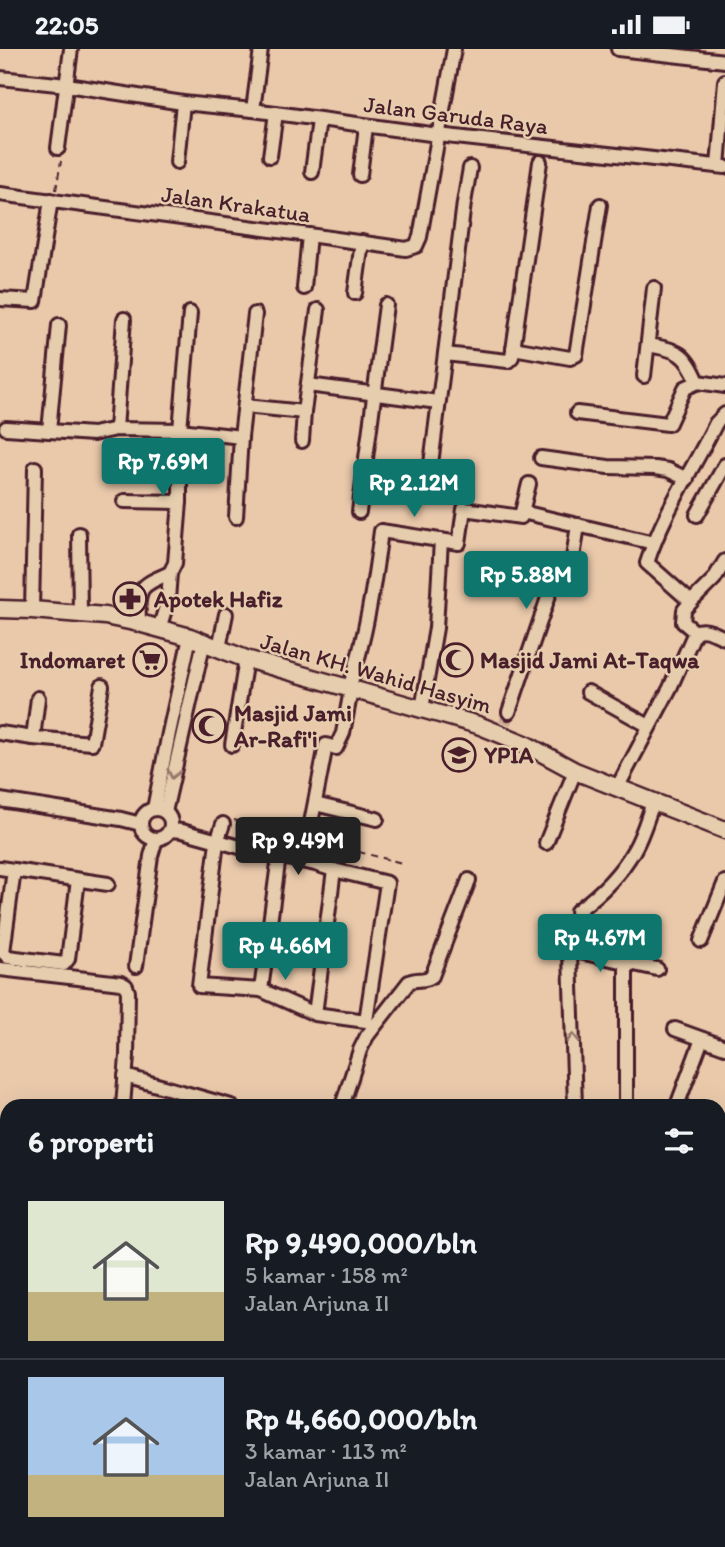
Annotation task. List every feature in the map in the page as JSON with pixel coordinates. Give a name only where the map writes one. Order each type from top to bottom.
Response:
[{"type":"street","points":[[58,148],[71,49]]},
{"type":"street","points":[[253,110],[261,49]]},
{"type":"street","points":[[438,135],[454,49]]},
{"type":"street","points":[[618,49],[725,61]]},
{"type":"street","name":"Jalan Garuda Raya","points":[[0,78],[438,135],[721,167]]},
{"type":"street","points":[[721,167],[725,81]]},
{"type":"street","points":[[177,162],[183,103]]},
{"type":"street","points":[[270,156],[276,113]]},
{"type":"street","points":[[312,172],[319,120]]},
{"type":"street","points":[[360,175],[366,126]]},
{"type":"street","name":"Jalan Krakatua","points":[[0,194],[406,249],[416,246],[421,237],[438,135]]},
{"type":"street","points":[[445,353],[508,361],[512,357],[540,162]]},
{"type":"street","points":[[431,464],[470,168]]},
{"type":"street","points":[[0,299],[34,301],[51,200]]},
{"type":"street","points":[[513,348],[570,358],[576,355],[600,205]]},
{"type":"street","points":[[304,288],[309,235]]},
{"type":"street","points":[[355,293],[362,242]]},
{"type":"street","points":[[644,376],[654,288]]},
{"type":"street","points":[[359,512],[386,305]]},
{"type":"street","points":[[302,441],[318,310]]},
{"type":"street","points":[[159,629],[168,600],[170,573],[175,563],[180,502],[180,430],[190,313]]},
{"type":"street","points":[[236,516],[241,437],[256,314]]},
{"type":"street","points":[[116,429],[124,319]]},
{"type":"street","points":[[49,431],[59,324]]},
{"type":"street","points":[[648,345],[678,352],[695,373],[698,382]]},
{"type":"street","points":[[576,413],[668,424],[685,388],[698,382],[725,386]]},
{"type":"street","points":[[308,385],[438,402]]},
{"type":"street","points":[[245,406],[304,412]]},
{"type":"street","points":[[691,602],[647,563],[653,543],[672,503],[716,423],[725,414]]},
{"type":"street","points":[[6,428],[93,434],[116,429],[180,430],[241,437]]},
{"type":"street","points":[[541,458],[608,467],[668,470],[687,479]]},
{"type":"street","points":[[697,515],[725,465]]},
{"type":"street","points":[[32,610],[35,468]]},
{"type":"street","points":[[310,828],[326,745],[336,748],[343,733],[350,689],[372,597],[381,531],[459,543],[464,509],[521,517],[529,484]]},
{"type":"street","points":[[124,501],[180,502]]},
{"type":"street","points":[[522,512],[653,543]]},
{"type":"street","points":[[505,723],[552,586],[555,580],[572,571],[578,525]]},
{"type":"street","points":[[79,534],[80,614]]},
{"type":"street","points":[[422,709],[436,628],[441,540]]},
{"type":"street","points":[[695,632],[683,622],[684,610],[714,579],[725,561]]},
{"type":"street","points":[[139,623],[138,596],[148,582],[170,573]]},
{"type":"street","name":"Jalan KH. Wahid Hasyim","points":[[0,609],[105,616],[139,623],[204,642],[246,659],[478,725],[505,723],[575,771],[725,830]]},
{"type":"street","points":[[160,810],[175,734],[204,642],[226,614]]},
{"type":"street","points":[[617,788],[670,688],[695,632],[700,629],[725,638]]},
{"type":"street","points":[[232,745],[246,659]]},
{"type":"street","points":[[0,733],[92,743],[102,686]]},
{"type":"street","points":[[588,692],[649,726]]},
{"type":"street","points":[[33,738],[38,698]]},
{"type":"street","points":[[546,843],[575,771]]},
{"type":"street","points":[[0,800],[142,821]]},
{"type":"street","points":[[578,911],[627,862],[653,803]]},
{"type":"street","points":[[315,804],[377,819]]},
{"type":"street","points":[[160,810],[169,816],[174,829],[164,837],[153,838],[143,832],[142,821],[149,811],[160,810]]},
{"type":"street","points":[[174,829],[217,842],[255,846],[279,856],[387,883],[366,1021],[315,1014],[261,990],[199,986],[217,842],[223,824]]},
{"type":"street","points":[[136,965],[153,838]]},
{"type":"street","points":[[261,990],[279,856]]},
{"type":"street","points":[[0,868],[108,884]]},
{"type":"street","points":[[14,870],[3,952],[8,957],[66,963],[78,880]]},
{"type":"street","points":[[315,1014],[334,870]]},
{"type":"street","points":[[344,1099],[367,1036],[409,982],[425,981],[432,976],[469,880]]},
{"type":"street","points":[[701,941],[725,882]]},
{"type":"street","points":[[575,1099],[570,955],[575,951],[657,969]]},
{"type":"street","points":[[626,963],[626,1099]]},
{"type":"street","points":[[0,969],[121,983],[126,986],[128,992],[123,1099]]},
{"type":"street","points":[[675,1029],[725,1047]]},
{"type":"street","points":[[680,1099],[702,1039]]},
{"type":"street","points":[[125,1076],[206,1099]]},
{"type":"path","points":[[51,200],[56,192],[62,151],[58,148]]},
{"type":"path","points":[[255,846],[261,843],[265,828]]},
{"type":"path","points":[[318,848],[324,849],[325,843]]},
{"type":"tunnel","points":[[505,723],[509,712]]},
{"type":"place","name":"Apotek Hafiz","points":[[130,599]]},
{"type":"place","name":"Indomaret","points":[[150,660]]},
{"type":"place","name":"Masjid Jami At-Taqwa","points":[[456,660]]},
{"type":"place","name":"Masjid Jami Ar-Rafi'i","points":[[209,726]]},
{"type":"place","name":"YPIA","points":[[459,755]]}]
